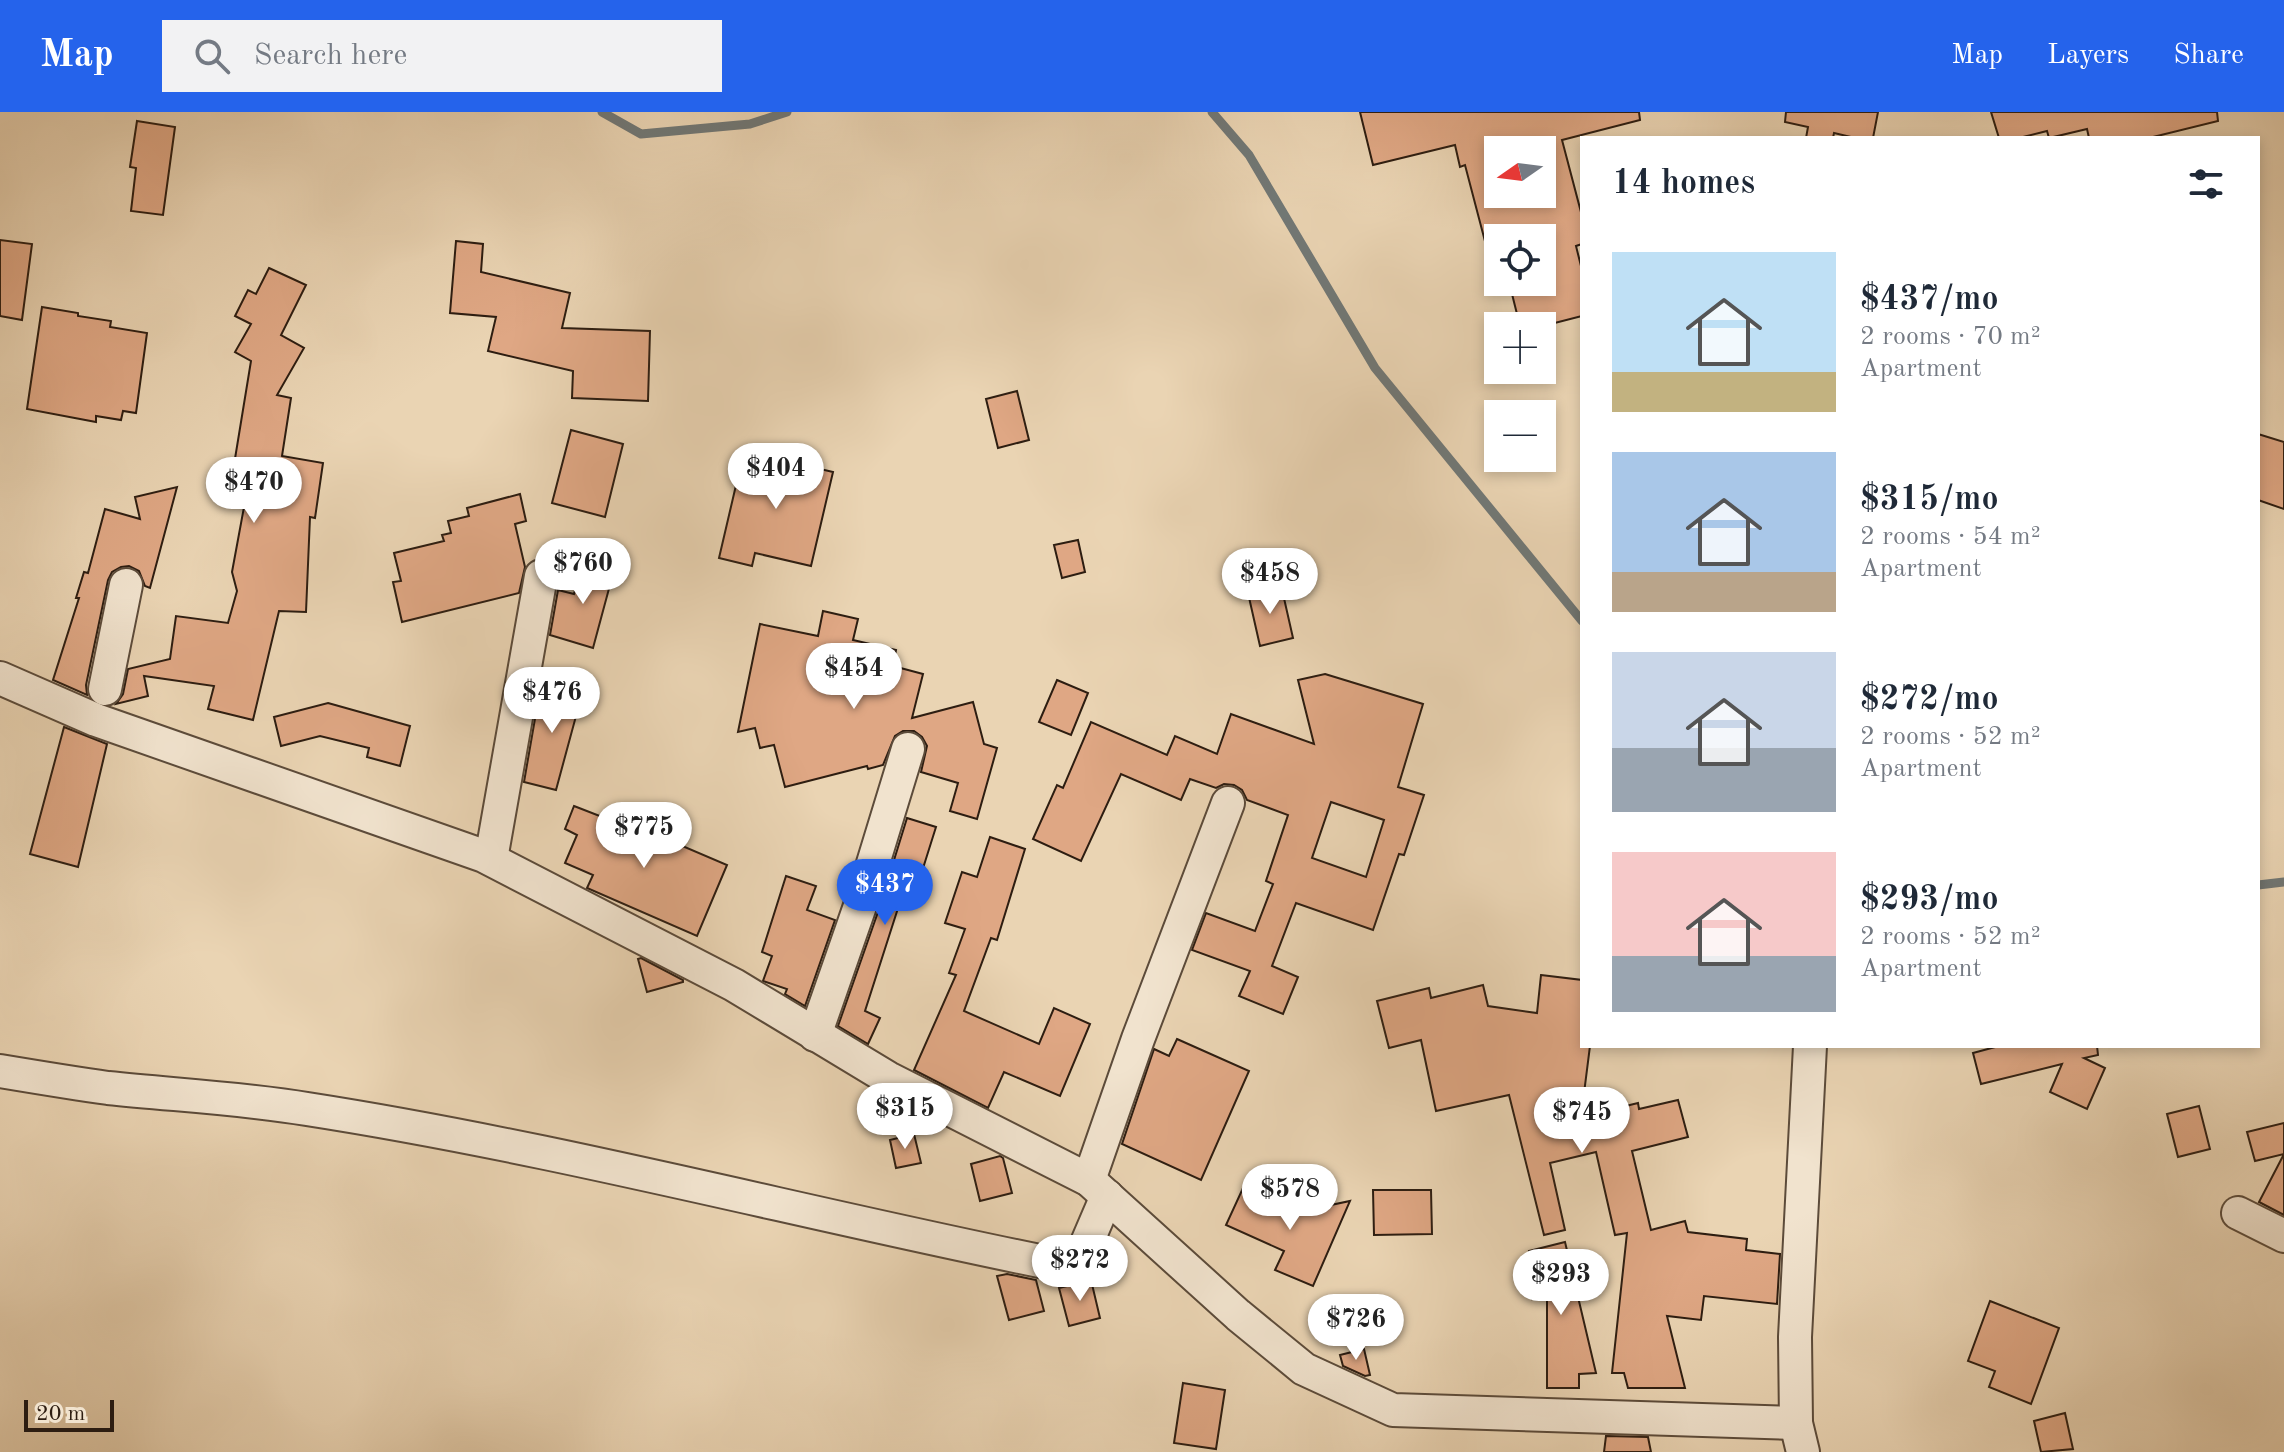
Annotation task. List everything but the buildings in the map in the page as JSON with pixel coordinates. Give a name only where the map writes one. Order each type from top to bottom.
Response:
[{"type":"street","points":[[491,859],[541,576]]},
{"type":"street","points":[[100,706],[126,585]]},
{"type":"street","points":[[0,678],[100,706],[491,859],[734,985],[888,1078],[1098,1188],[1238,1315],[1304,1369],[1393,1410],[1799,1437],[1795,1337],[1810,1048]]},
{"type":"street","points":[[815,1035],[860,906],[908,749]]},
{"type":"street","points":[[0,1071],[105,1087],[305,1108],[706,1186],[883,1230],[1054,1264],[1074,1261],[1083,1252],[1138,1039],[1228,803]]},
{"type":"street","points":[[2238,1213],[2284,1236]]},
{"type":"waterway","points":[[602,112],[641,134],[750,124],[787,112]]},
{"type":"waterway","points":[[1212,112],[1249,155],[1375,368],[1580,619]]},
{"type":"waterway","points":[[2260,885],[2284,882]]}]
